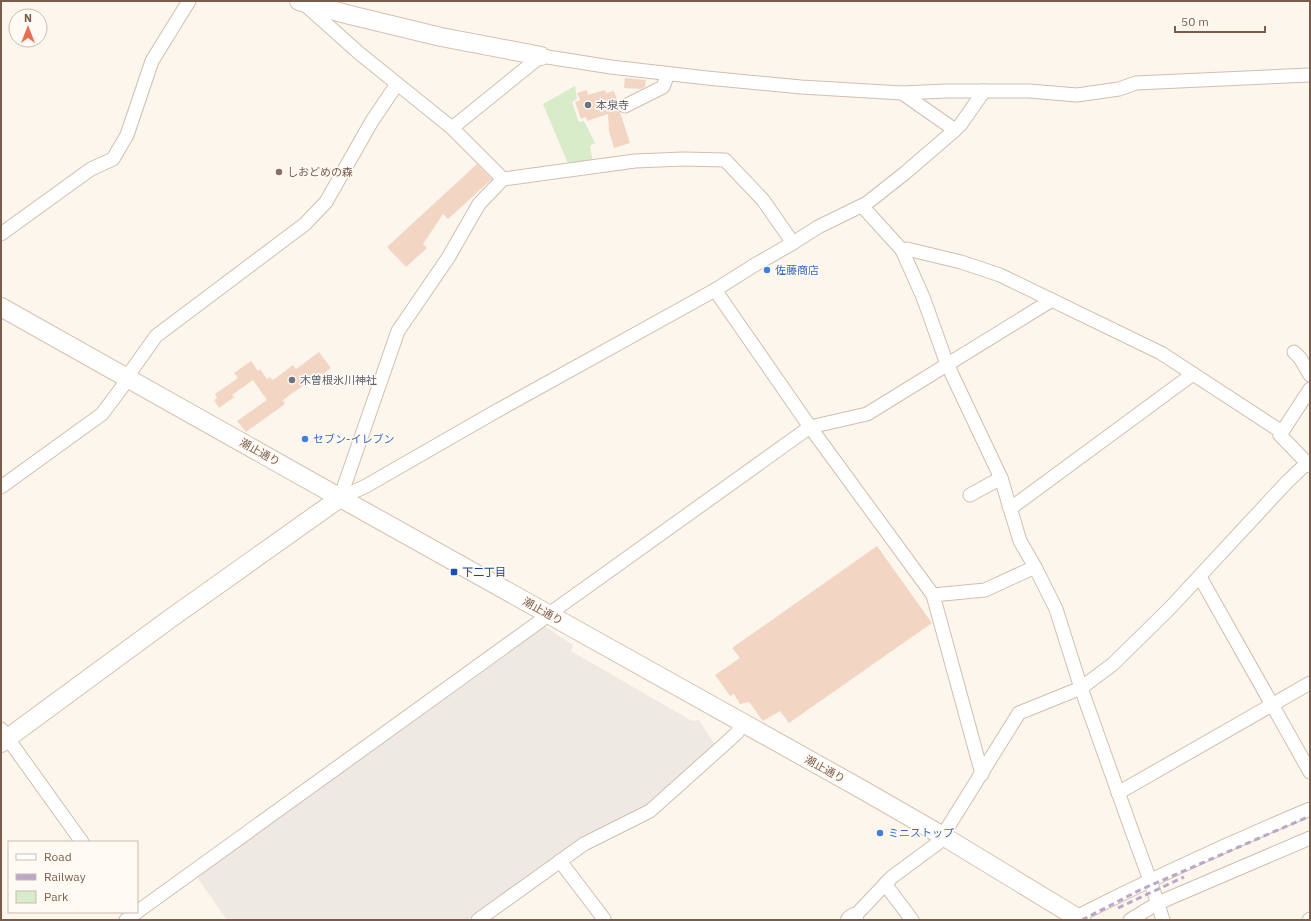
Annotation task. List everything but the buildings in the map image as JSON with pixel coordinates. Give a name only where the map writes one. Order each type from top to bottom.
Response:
[{"type":"street","points":[[1,234],[91,169],[113,159],[127,135],[152,61],[189,1]]},
{"type":"street","points":[[300,1],[441,37],[541,56],[668,74],[801,87],[902,93],[1029,91],[1077,95],[1119,89],[1136,83],[1310,75]]},
{"type":"street","points":[[300,1],[354,49],[452,128],[503,179]]},
{"type":"street","points":[[452,128],[541,56]]},
{"type":"street","points":[[624,106],[663,87],[668,74]]},
{"type":"street","points":[[1,487],[102,414],[156,336],[304,224],[326,202],[372,121],[397,84]]},
{"type":"street","points":[[81,841],[3,737],[340,498],[366,486],[492,413],[715,290],[753,266],[793,244],[818,227],[862,206],[905,174],[962,124],[984,91]]},
{"type":"street","points":[[902,93],[955,130]]},
{"type":"street","points":[[340,498],[398,331],[448,258],[479,204],[503,179],[635,161],[683,159],[726,160],[763,200],[793,244]]},
{"type":"street","points":[[862,206],[902,250],[923,297],[947,364],[1001,478],[1020,541],[1056,609],[1081,688],[1163,920]]},
{"type":"street","points":[[902,250],[907,249],[974,266],[1000,275],[1161,353],[1282,432]]},
{"type":"street","points":[[715,290],[810,427],[933,595],[982,774]]},
{"type":"street","points":[[138,912],[810,427],[867,414],[1052,300]]},
{"type":"street","name":"潮止通り","points":[[1,307],[943,836],[1079,918]]},
{"type":"street","points":[[1294,352],[1300,358],[1310,375]]},
{"type":"street","points":[[1009,507],[1021,500],[1193,374]]},
{"type":"street","points":[[852,918],[892,877],[938,843],[1019,712],[1081,688],[1113,664],[1200,577],[1287,482],[1308,464],[1280,435],[1310,389]]},
{"type":"street","points":[[970,494],[1001,478]]},
{"type":"street","points":[[933,595],[985,590],[1035,567]]},
{"type":"street","points":[[1200,577],[1310,772]]},
{"type":"street","points":[[1118,793],[1310,683]]},
{"type":"street","points":[[478,920],[584,844],[650,811],[737,733],[742,723]]},
{"type":"street","points":[[1079,918],[1150,880],[1226,844],[1310,809]]},
{"type":"street","points":[[1130,920],[1158,904],[1270,854],[1310,838]]},
{"type":"street","points":[[560,861],[604,919]]},
{"type":"street","points":[[885,884],[912,920]]},
{"type":"shaded area","points":[[543,625],[573,645],[571,651],[692,721],[699,720],[716,746],[646,811],[579,839],[467,920],[227,920],[197,877]]},
{"type":"green space","points":[[575,86],[577,99],[572,102],[579,122],[584,121],[595,143],[590,146],[593,163],[569,166],[543,104]]},
{"type":"railway","points":[[1082,920],[1140,890],[1310,816]]},
{"type":"railway","points":[[1118,908],[1184,877]]},
{"type":"place","name":"本泉寺","points":[[588,105]]},
{"type":"place","name":"しおどめの森","points":[[279,172]]},
{"type":"place","name":"佐藤商店","points":[[767,270]]},
{"type":"place","name":"木曽根氷川神社","points":[[292,380]]},
{"type":"place","name":"セブン-イレブン","points":[[305,439]]},
{"type":"place","name":"下二丁目","points":[[454,572]]},
{"type":"place","name":"ミニストップ","points":[[880,833]]}]
